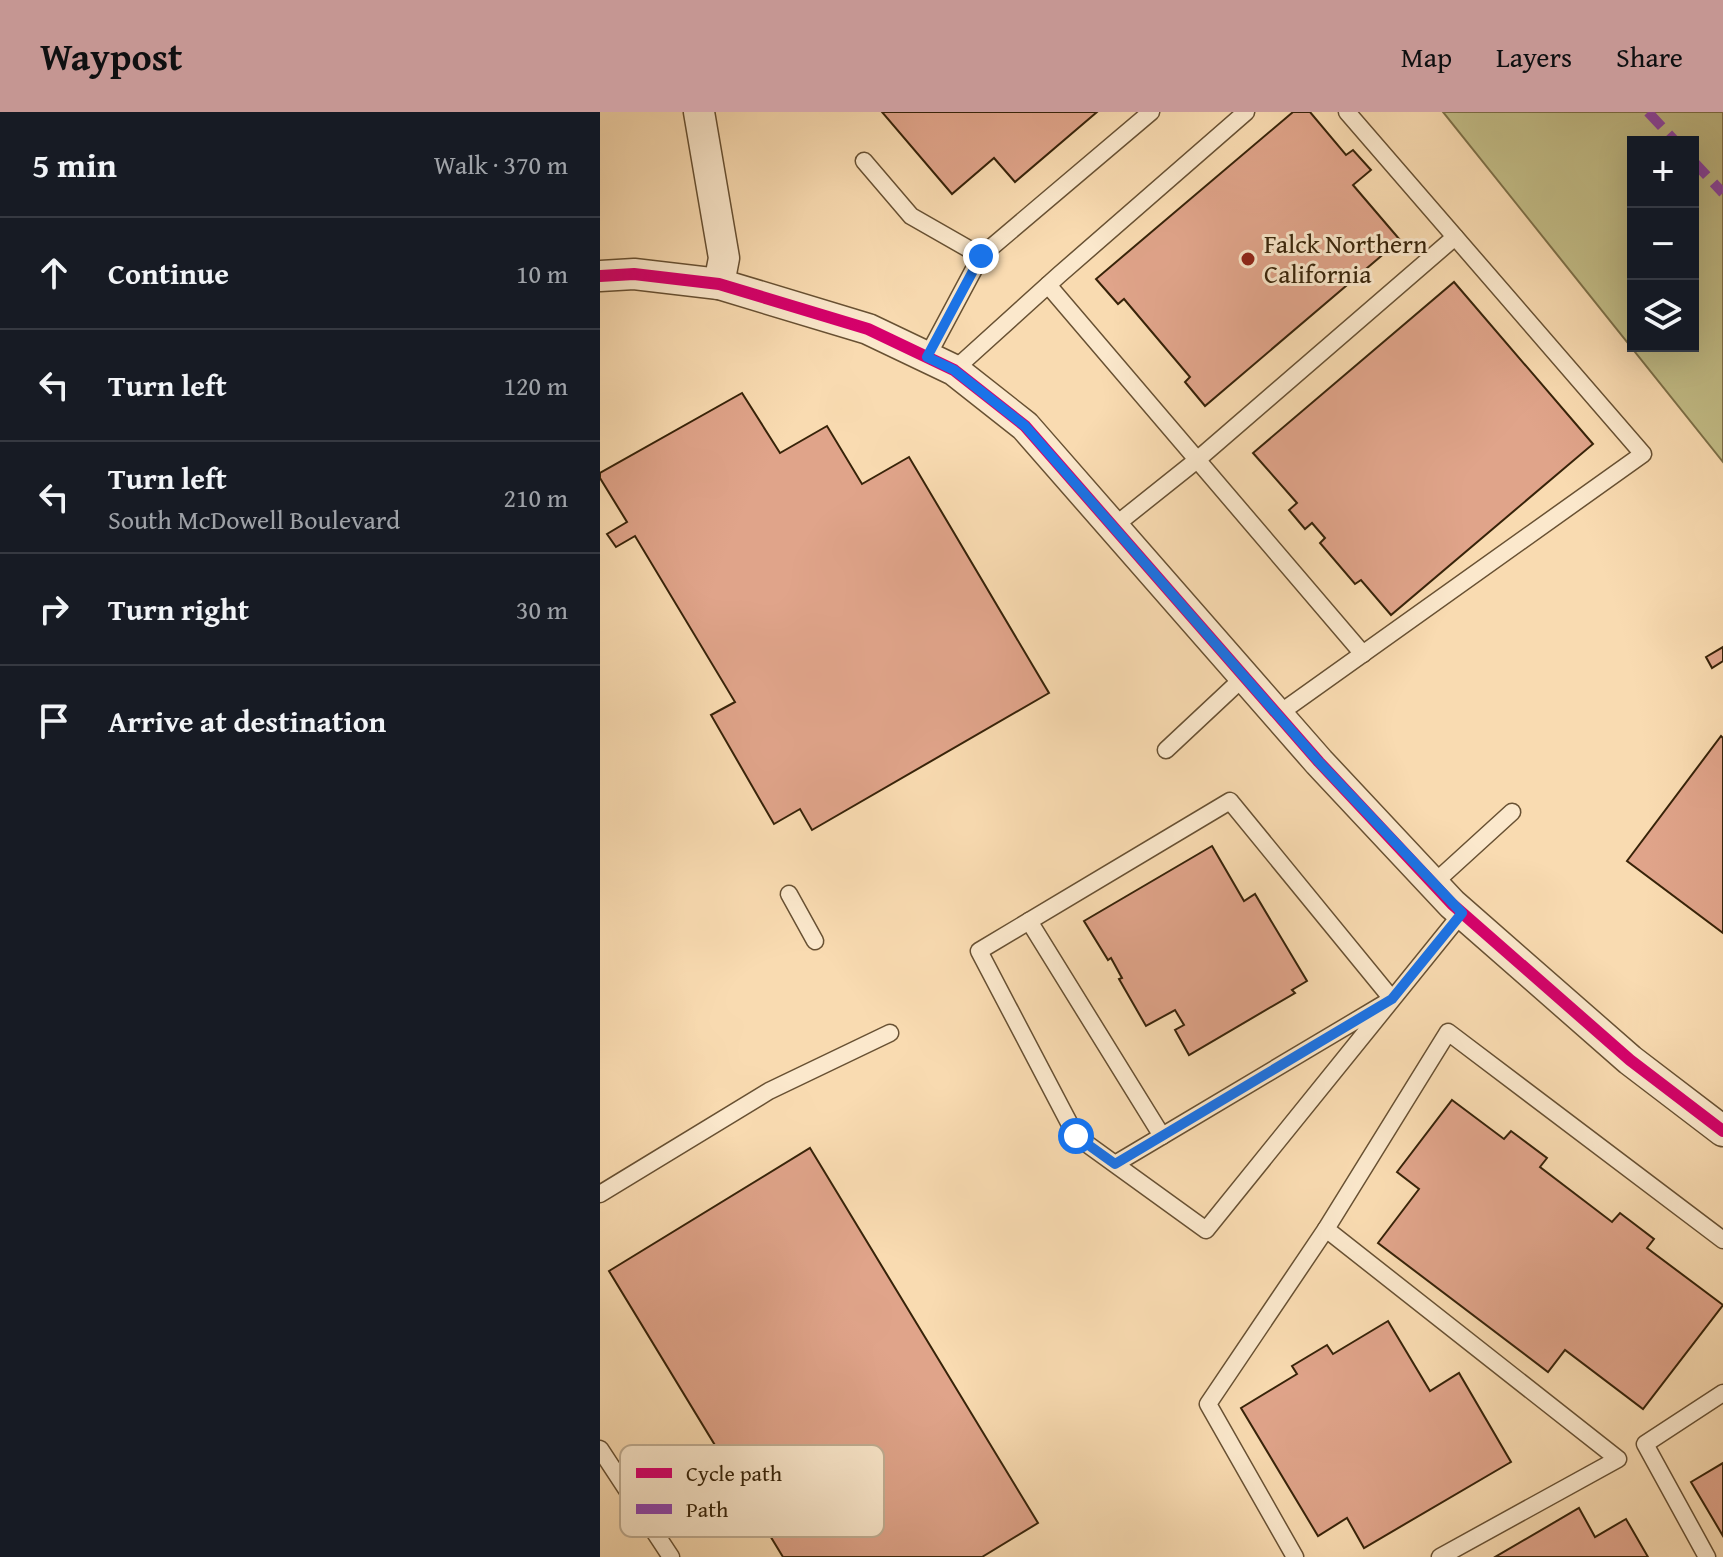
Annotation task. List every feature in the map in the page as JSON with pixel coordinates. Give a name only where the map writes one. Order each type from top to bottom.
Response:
[{"type":"street","points":[[699,112],[724,258],[719,284]]},
{"type":"street","points":[[600,276],[634,274],[719,284],[868,329],[954,370],[1025,426],[1319,762],[1462,913],[1630,1060],[1723,1131]]},
{"type":"lane","points":[[927,357],[981,256],[1151,112]]},
{"type":"lane","points":[[954,370],[1246,112]]},
{"type":"lane","points":[[1277,715],[1643,454],[1347,112]]},
{"type":"lane","points":[[864,161],[911,216],[981,256]]},
{"type":"lane","points":[[1113,527],[1197,460],[1455,237]]},
{"type":"lane","points":[[1048,285],[1363,654]]},
{"type":"lane","points":[[1166,750],[1244,677]]},
{"type":"lane","points":[[1392,999],[1230,801],[979,951],[1076,1136],[1206,1230],[1462,913]]},
{"type":"lane","points":[[1433,884],[1512,812]]},
{"type":"lane","points":[[789,894],[815,941]]},
{"type":"lane","points":[[1029,921],[1162,1136]]},
{"type":"lane","points":[[1115,1164],[1392,999]]},
{"type":"lane","points":[[1295,1557],[1208,1404],[1326,1229],[1448,1032],[1723,1240]]},
{"type":"lane","points":[[600,1194],[769,1091],[890,1033]]},
{"type":"lane","points":[[1326,1229],[1618,1459]]},
{"type":"lane","points":[[1440,1557],[1645,1444],[1723,1393]]},
{"type":"lane","points":[[1645,1444],[1707,1557]]},
{"type":"lane","points":[[600,1449],[620,1479]]},
{"type":"lane","points":[[658,1537],[671,1557]]},
{"type":"shaded area","points":[[1443,112],[1723,112],[1723,462],[1635,352],[1699,352],[1699,136],[1627,136],[1627,342]]},
{"type":"building","points":[[882,112],[1097,112],[1015,182],[994,158],[952,194]]},
{"type":"building","name":"Falck Northern California","points":[[1293,112],[1310,112],[1346,155],[1353,150],[1371,170],[1353,185],[1400,240],[1205,406],[1185,382],[1190,377],[1124,299],[1118,304],[1096,279]]},
{"type":"building","points":[[1454,282],[1593,444],[1391,615],[1361,580],[1355,584],[1320,543],[1325,538],[1312,523],[1305,529],[1289,510],[1297,503],[1253,453]]},
{"type":"building","points":[[742,393],[780,453],[827,426],[862,484],[909,457],[1049,693],[812,830],[800,809],[774,824],[711,715],[735,702],[635,536],[616,547],[607,534],[627,522],[600,478],[600,473]]},
{"type":"building","points":[[1723,647],[1723,661],[1712,668],[1706,657]]},
{"type":"building","points":[[1721,736],[1723,738],[1723,933],[1627,861]]},
{"type":"building","points":[[1212,846],[1244,901],[1255,894],[1307,981],[1292,990],[1295,993],[1189,1055],[1175,1030],[1184,1025],[1175,1010],[1146,1026],[1119,979],[1122,978],[1111,958],[1108,960],[1084,921]]},
{"type":"building","points":[[1452,1100],[1504,1139],[1511,1131],[1547,1158],[1540,1167],[1612,1222],[1620,1213],[1654,1239],[1647,1248],[1723,1305],[1643,1409],[1565,1350],[1548,1372],[1378,1243],[1419,1189],[1397,1172]]},
{"type":"building","points":[[810,1148],[1038,1523],[982,1557],[783,1557],[771,1537],[884,1537],[884,1445],[715,1445],[609,1271]]},
{"type":"building","points":[[1388,1321],[1430,1391],[1459,1373],[1511,1462],[1364,1548],[1347,1518],[1318,1536],[1241,1408],[1297,1374],[1292,1366],[1327,1345],[1333,1354]]},
{"type":"building","points":[[1723,1463],[1723,1536],[1691,1482]]},
{"type":"building","points":[[1579,1508],[1595,1537],[1626,1519],[1648,1557],[1495,1557]]},
{"type":"marked path","points":[[1648,112],[1670,136]]},
{"type":"marked path","points":[[1699,167],[1723,193]]},
{"type":"cycle path","points":[[600,276],[634,274],[719,284],[868,329],[954,370],[1025,426],[1319,762],[1452,904],[1630,1060],[1723,1131]]},
{"type":"place","name":"Falck Northern California","points":[[1248,259]]},
{"type":"route","points":[[981,256],[927,357],[954,370],[1025,426],[1319,762],[1462,913],[1392,999],[1115,1164],[1076,1136]]}]
